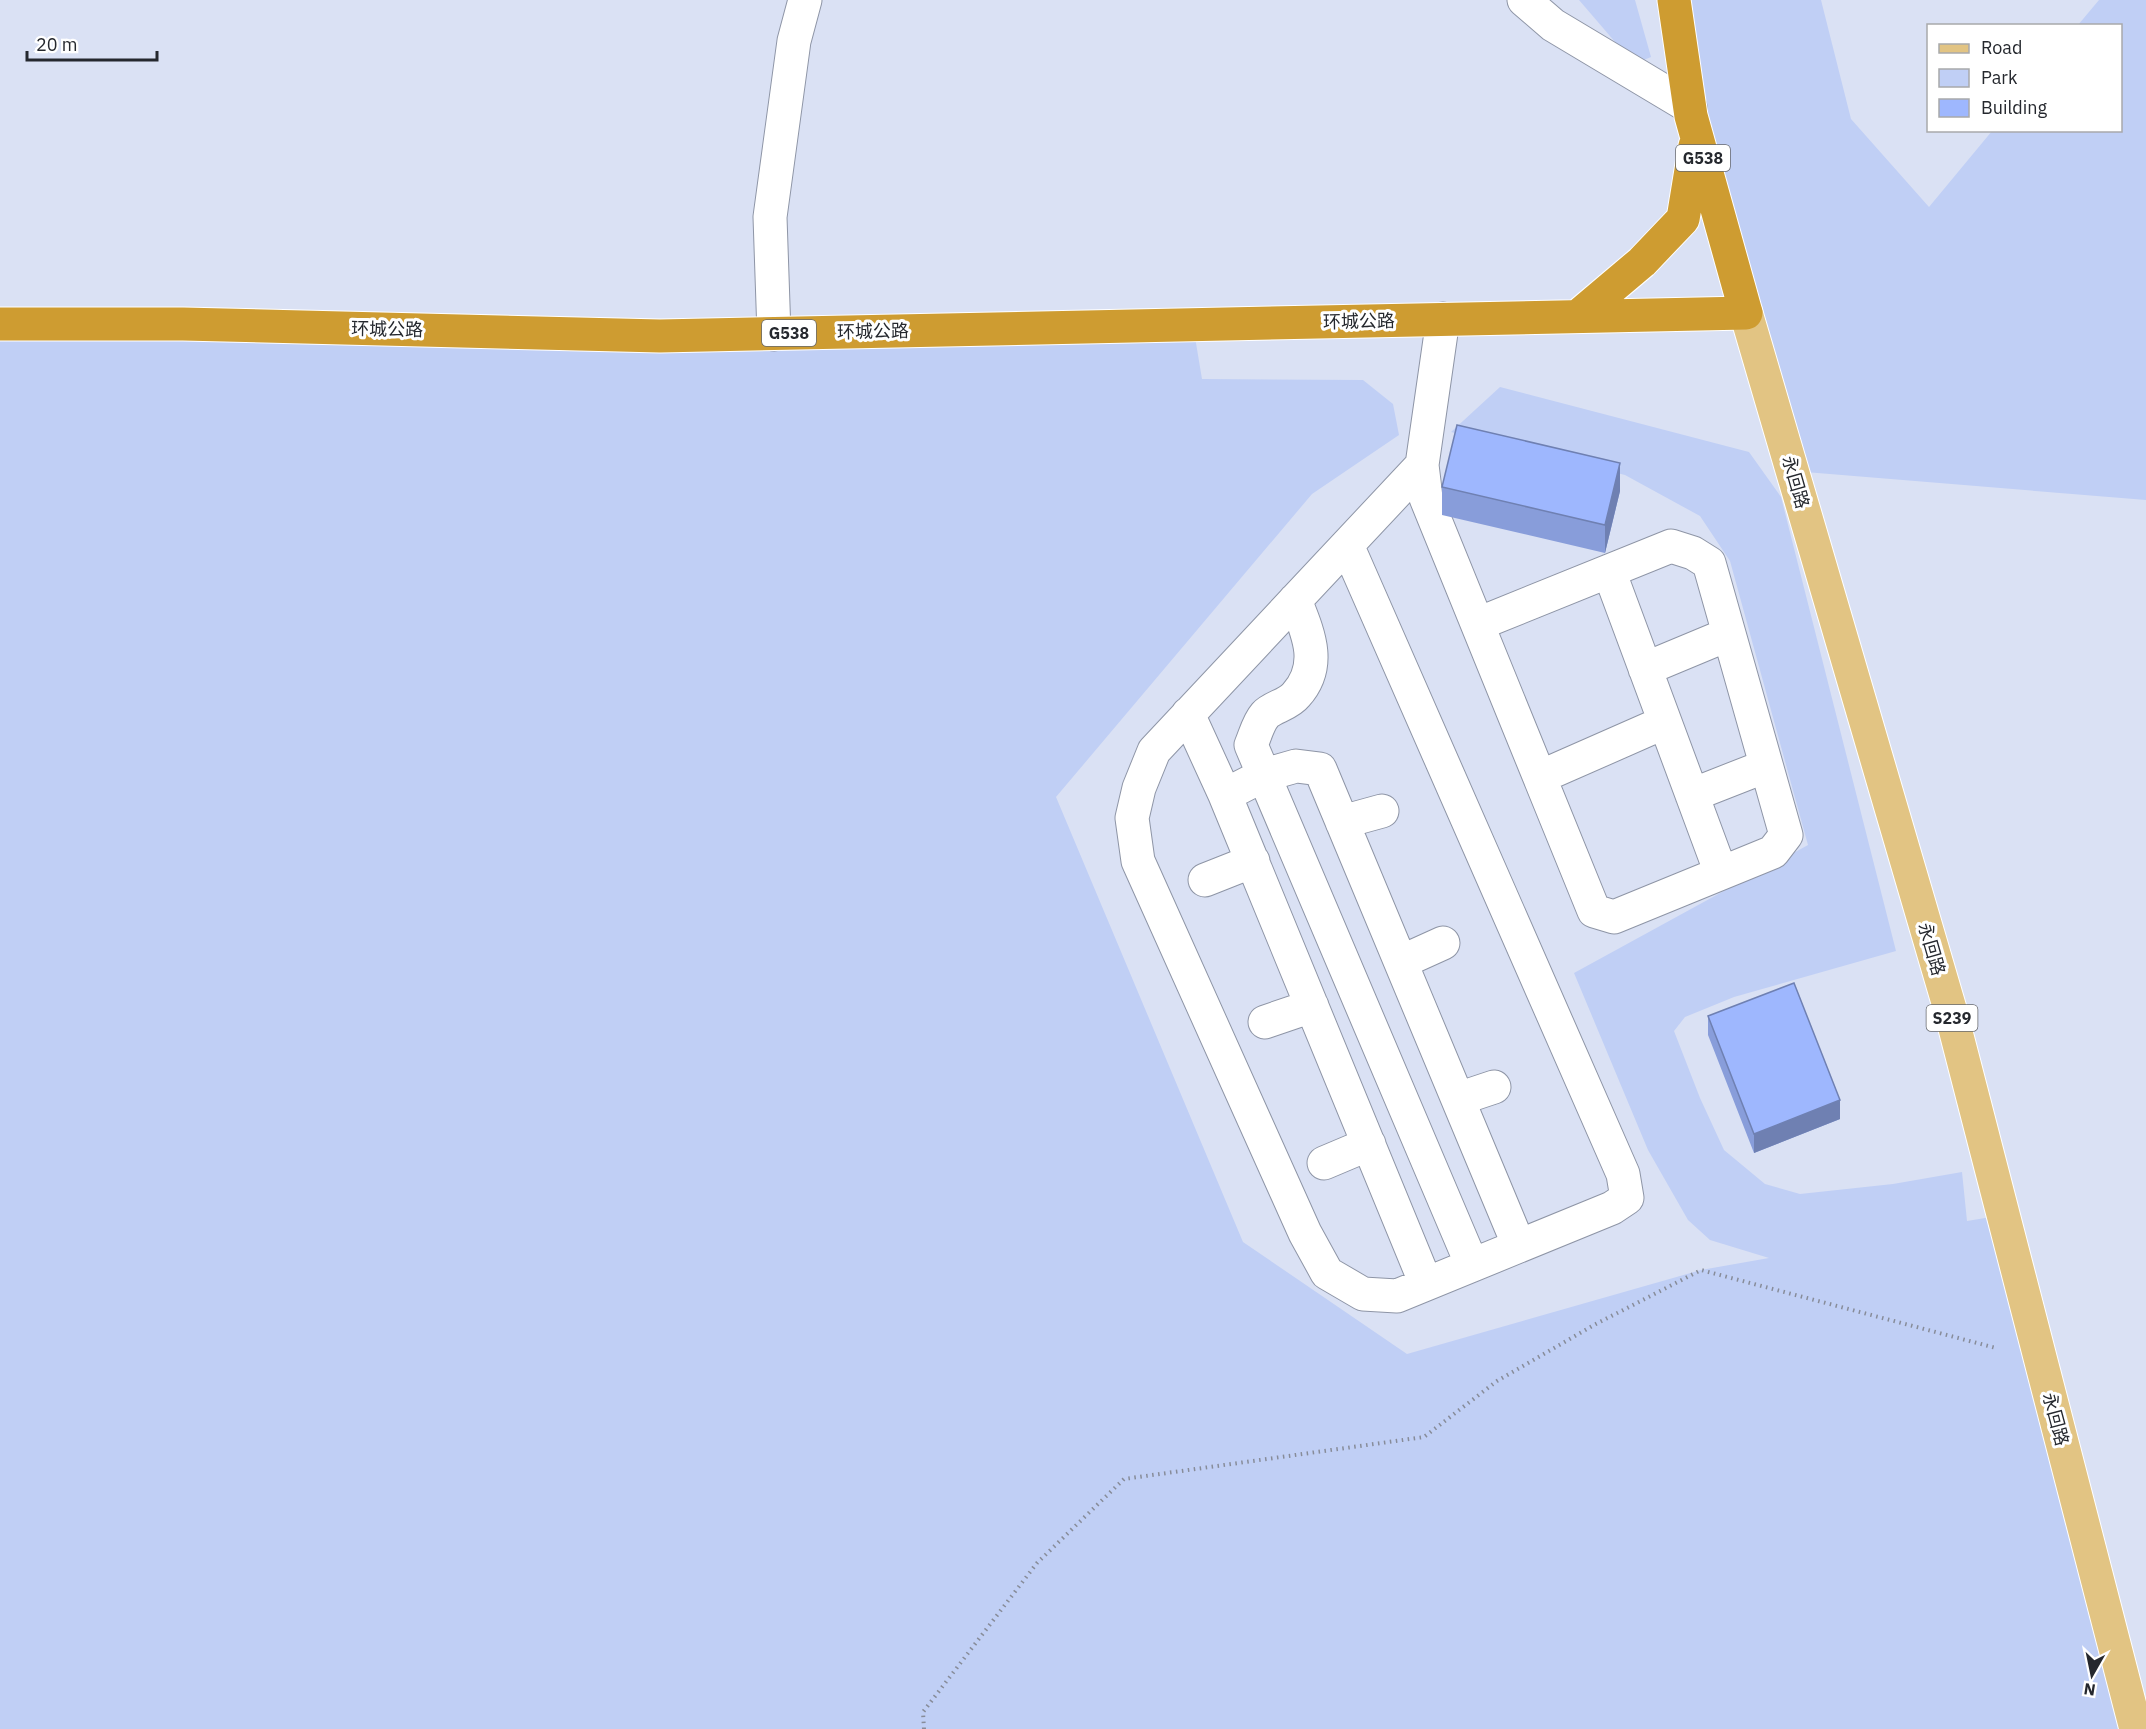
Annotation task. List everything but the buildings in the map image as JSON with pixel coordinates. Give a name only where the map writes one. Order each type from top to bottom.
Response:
[{"type":"highway","name":"G538","points":[[1674,0],[1694,122],[1746,313]]},
{"type":"highway","points":[[1578,316],[1642,262],[1683,219],[1694,122]]},
{"type":"highway","name":"环城公路","points":[[0,324],[183,324],[660,336],[1746,313]]},
{"type":"main road","name":"永回路","points":[[1746,313],[1950,1009],[2136,1729]]},
{"type":"street","points":[[774,334],[770,217],[794,41],[805,0]]},
{"type":"street","points":[[1524,0],[1553,25],[1694,122]]},
{"type":"street","points":[[1443,319],[1422,465],[1426,498],[1594,911],[1614,917],[1773,852],[1786,835],[1708,563],[1693,553],[1671,546],[1478,624]]},
{"type":"street","points":[[1347,545],[1623,1174],[1627,1198],[1612,1208],[1397,1296],[1363,1293],[1327,1273],[1305,1233],[1138,861],[1132,818],[1139,788],[1154,751],[1188,714],[1422,465]]},
{"type":"street","points":[[1609,571],[1721,873]]},
{"type":"street","points":[[1295,600],[1309,635],[1313,656],[1312,668],[1297,695],[1266,714],[1251,745],[1472,1265]]},
{"type":"street","points":[[1645,669],[1729,634]]},
{"type":"street","points":[[1188,714],[1226,795],[1426,1284]]},
{"type":"street","points":[[1540,777],[1665,722]]},
{"type":"street","points":[[1226,795],[1264,775],[1296,766],[1320,769],[1519,1246]]},
{"type":"street","points":[[1692,795],[1766,766]]},
{"type":"street","points":[[1342,822],[1382,811]]},
{"type":"street","points":[[1205,880],[1253,861]]},
{"type":"street","points":[[1401,962],[1443,943]]},
{"type":"street","points":[[1266,1022],[1312,1006]]},
{"type":"street","points":[[1458,1099],[1494,1086]]},
{"type":"street","points":[[1324,1163],[1369,1144]]},
{"type":"path","points":[[924,1729],[923,1712],[1037,1563],[1124,1479],[1424,1437],[1497,1381],[1594,1325],[1701,1270],[2041,1360]]},
{"type":"green space","points":[[1579,0],[1635,0],[1651,57],[1634,64]]},
{"type":"green space","points":[[1674,0],[1821,0],[1851,119],[1929,207],[1991,132],[2122,132],[2122,24],[2079,24],[2099,0],[2146,0],[2146,500],[1793,471]]},
{"type":"green space","points":[[0,324],[1193,325],[1202,379],[1363,380],[1393,404],[1399,435],[1312,494],[1056,797],[1243,1242],[1407,1354],[1701,1270],[1769,1258],[1710,1240],[1688,1220],[1648,1150],[1574,973],[1808,845],[1730,561],[1700,516],[1625,475],[1451,432],[1500,387],[1749,452],[1781,497],[1896,951],[1734,997],[1685,1017],[1674,1031],[1700,1098],[1724,1150],[1765,1184],[1800,1194],[1893,1184],[1962,1172],[1967,1221],[2003,1215],[2131,1729],[0,1729]]}]
